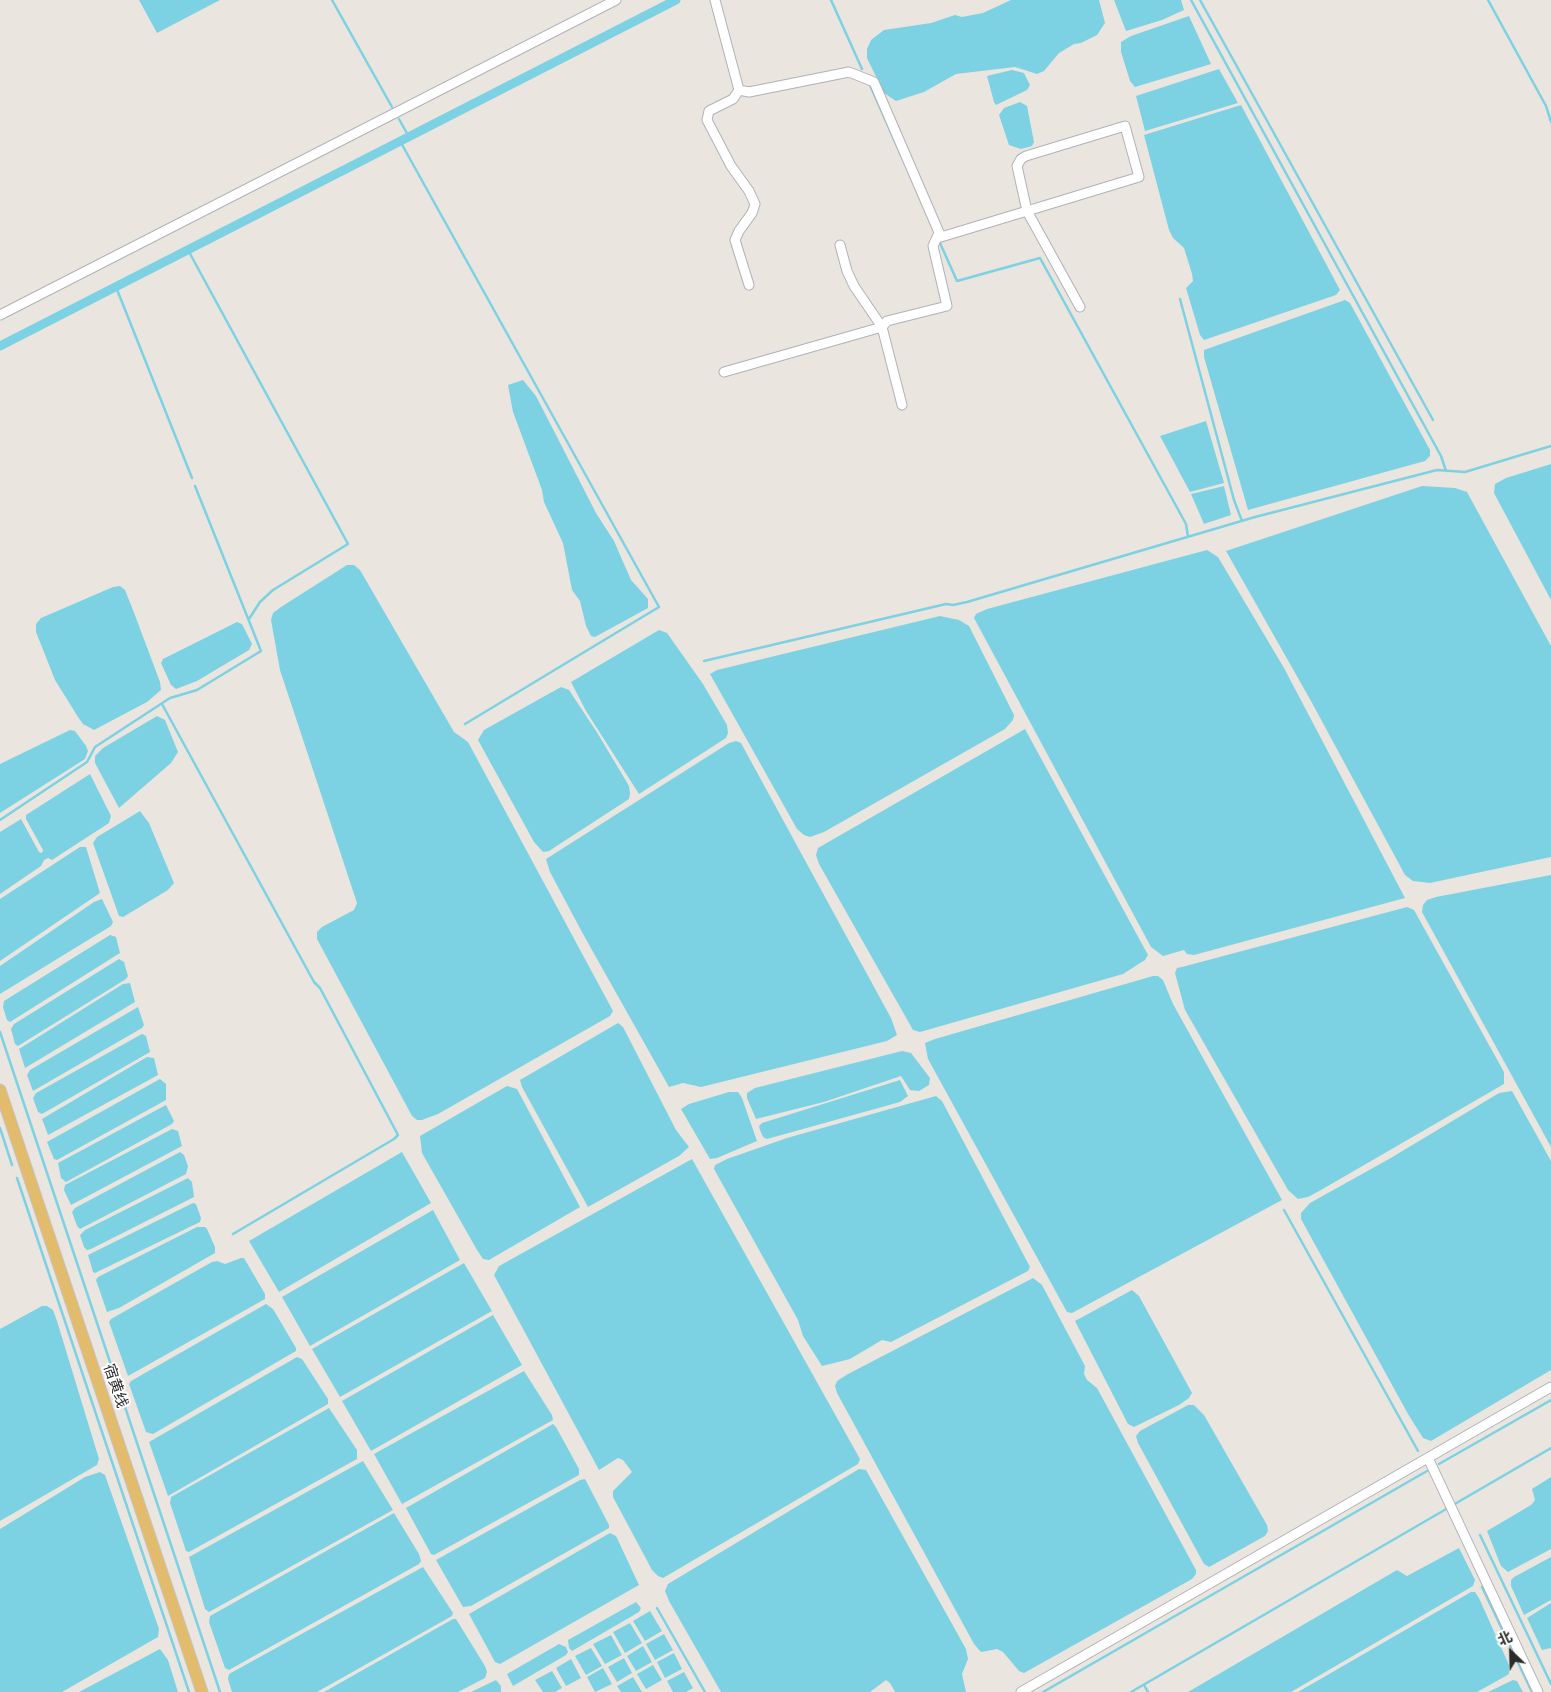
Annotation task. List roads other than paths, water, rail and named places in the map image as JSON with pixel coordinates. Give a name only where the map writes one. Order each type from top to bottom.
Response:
[{"type":"main road","name":"宿黄线","points":[[0,1090],[202,1692]]},
{"type":"street","points":[[0,315],[616,0]]},
{"type":"street","points":[[715,0],[739,90],[733,99],[709,111],[707,120],[731,166],[749,191],[755,204],[752,213],[735,240],[749,285]]},
{"type":"street","points":[[739,90],[750,92],[849,72],[874,82],[941,237],[1027,211],[1139,177],[1125,126],[1020,158],[1017,166],[1027,211],[1080,307]]},
{"type":"street","points":[[724,372],[882,327],[888,321],[947,306],[933,246],[934,240],[939,233]]},
{"type":"street","points":[[840,245],[847,271],[854,286],[882,327],[902,405]]},
{"type":"street","points":[[1022,1692],[1551,1387]]},
{"type":"street","points":[[1428,1458],[1538,1692]]},
{"type":"water","points":[[139,0],[220,0],[157,33]]},
{"type":"water","points":[[1011,0],[1099,0],[1105,23],[1097,35],[1081,43],[1074,44],[1059,53],[1044,71],[1037,74],[1015,67],[956,74],[924,92],[896,101],[884,93],[867,58],[867,49],[871,40],[884,30],[931,23],[955,15],[962,17],[983,13]]},
{"type":"water","points":[[1114,0],[1181,0],[1184,10],[1162,20],[1126,31]]},
{"type":"water","points":[[1189,16],[1211,64],[1135,87],[1130,81],[1121,52],[1121,42],[1131,36]]},
{"type":"water","points":[[1219,69],[1238,103],[1145,131],[1136,96]]},
{"type":"water","points":[[1012,70],[1024,73],[1030,85],[1027,90],[996,105],[987,76]]},
{"type":"water","points":[[1020,102],[1027,106],[1034,142],[1032,146],[1021,149],[1009,145],[999,115],[1004,108]]},
{"type":"water","points":[[1241,105],[1340,290],[1336,295],[1204,340],[1200,335],[1186,288],[1193,281],[1192,274],[1184,248],[1173,238],[1169,230],[1144,135]]},
{"type":"water","points":[[1345,300],[1350,303],[1430,450],[1430,456],[1425,461],[1248,510],[1204,357],[1204,350]]},
{"type":"water","points":[[523,380],[536,396],[596,513],[614,541],[631,580],[648,599],[648,608],[595,637],[591,636],[586,626],[580,601],[572,590],[563,543],[544,502],[542,490],[513,412],[508,385]]},
{"type":"water","points":[[1206,421],[1224,483],[1190,492],[1160,436]]},
{"type":"water","points":[[1551,464],[1551,600],[1494,493],[1495,484],[1506,478]]},
{"type":"water","points":[[1224,486],[1231,515],[1204,524],[1191,494]]},
{"type":"water","points":[[1422,486],[1455,488],[1467,492],[1551,646],[1551,857],[1430,883],[1413,881],[1405,875],[1311,701],[1226,551]]},
{"type":"water","points":[[1207,550],[1218,557],[1284,668],[1405,898],[1194,955],[1187,954],[1184,950],[1163,956],[1151,947],[974,618],[976,614],[987,609]]},
{"type":"water","points":[[347,565],[354,565],[360,570],[454,732],[468,742],[613,1011],[610,1016],[438,1114],[422,1120],[417,1120],[412,1116],[317,939],[317,932],[322,927],[354,910],[357,903],[280,670],[271,620],[273,613],[281,607]]},
{"type":"water","points":[[120,586],[125,590],[133,610],[160,682],[161,690],[147,702],[94,730],[83,724],[55,680],[36,632],[36,624],[41,618],[113,587]]},
{"type":"water","points":[[940,616],[959,620],[969,626],[1014,715],[1013,720],[1005,729],[824,832],[810,837],[804,835],[797,829],[710,674],[717,670]]},
{"type":"water","points":[[237,622],[242,624],[252,644],[249,650],[197,681],[176,689],[171,685],[161,663],[163,659]]},
{"type":"water","points":[[659,630],[667,633],[703,684],[727,725],[728,733],[726,738],[639,794],[586,711],[571,682]]},
{"type":"water","points":[[561,687],[569,690],[598,734],[629,786],[630,794],[629,799],[549,851],[543,852],[534,842],[478,740],[484,730]]},
{"type":"water","points":[[157,716],[165,720],[178,752],[171,763],[119,808],[95,763],[95,756],[103,748]]},
{"type":"water","points":[[1025,729],[1148,955],[1145,960],[1123,974],[920,1032],[913,1030],[819,864],[816,855],[818,848]]},
{"type":"water","points":[[70,730],[75,731],[86,746],[88,751],[85,759],[0,813],[0,764]]},
{"type":"water","points":[[736,741],[741,743],[891,1018],[897,1035],[887,1041],[701,1087],[683,1083],[669,1087],[583,934],[550,872],[546,859],[729,743]]},
{"type":"water","points":[[90,774],[111,816],[109,823],[52,860],[48,858],[44,860],[41,866],[0,894],[0,832],[21,819],[39,852],[42,853],[43,850],[26,819],[26,815]]},
{"type":"water","points":[[140,811],[149,823],[174,883],[168,890],[123,917],[119,916],[93,843],[97,837]]},
{"type":"water","points":[[80,847],[86,847],[100,893],[0,961],[0,899]]},
{"type":"water","points":[[1551,875],[1551,1147],[1422,912],[1423,905],[1427,900],[1436,897]]},
{"type":"water","points":[[102,899],[113,922],[111,926],[0,994],[0,966],[94,902]]},
{"type":"water","points":[[1407,907],[1414,910],[1504,1072],[1504,1084],[1321,1190],[1308,1197],[1298,1199],[1288,1190],[1185,1010],[1175,973],[1177,968]]},
{"type":"water","points":[[110,935],[116,937],[120,953],[10,1022],[7,1020],[3,1007],[4,1001]]},
{"type":"water","points":[[119,959],[124,962],[128,976],[126,979],[18,1046],[15,1044],[11,1029],[14,1024]]},
{"type":"water","points":[[1158,976],[1163,980],[1173,1004],[1282,1200],[1072,1313],[1067,1312],[928,1059],[925,1043]]},
{"type":"water","points":[[130,983],[135,1002],[25,1068],[19,1049],[123,984]]},
{"type":"water","points":[[138,1007],[144,1025],[142,1028],[33,1091],[27,1075],[30,1070]]},
{"type":"water","points":[[618,1023],[623,1027],[676,1130],[689,1147],[679,1156],[588,1207],[522,1087],[520,1080]]},
{"type":"water","points":[[142,1034],[146,1036],[150,1052],[42,1114],[38,1112],[33,1098],[36,1093]]},
{"type":"water","points":[[902,1051],[911,1053],[930,1078],[929,1085],[919,1091],[910,1090],[901,1076],[824,1102],[756,1119],[747,1098],[747,1093],[755,1088]]},
{"type":"water","points":[[147,1057],[154,1058],[158,1075],[48,1135],[42,1119]]},
{"type":"water","points":[[160,1079],[166,1084],[166,1100],[57,1160],[54,1159],[47,1142]]},
{"type":"water","points":[[900,1080],[908,1096],[900,1102],[767,1139],[763,1137],[760,1130],[759,1126],[762,1123]]},
{"type":"water","points":[[507,1086],[517,1089],[580,1207],[489,1260],[483,1259],[477,1250],[422,1153],[420,1136]]},
{"type":"water","points":[[1512,1091],[1551,1161],[1551,1370],[1431,1441],[1423,1438],[1408,1414],[1301,1219],[1301,1213],[1310,1203],[1389,1159],[1499,1093]]},
{"type":"water","points":[[729,1092],[738,1092],[742,1098],[757,1141],[717,1158],[710,1159],[681,1109],[689,1104]]},
{"type":"water","points":[[936,1096],[942,1101],[1030,1267],[1028,1271],[891,1342],[882,1340],[850,1359],[822,1366],[803,1336],[798,1320],[714,1169],[715,1165],[787,1138]]},
{"type":"water","points":[[166,1105],[174,1121],[172,1124],[66,1182],[61,1178],[58,1163]]},
{"type":"water","points":[[172,1129],[178,1131],[182,1146],[71,1205],[64,1190],[65,1185]]},
{"type":"water","points":[[180,1152],[184,1155],[188,1166],[186,1174],[80,1229],[77,1226],[72,1212],[75,1208]]},
{"type":"water","points":[[402,1152],[431,1203],[279,1292],[249,1241]]},
{"type":"water","points":[[692,1159],[860,1459],[858,1464],[663,1578],[652,1570],[613,1497],[613,1491],[632,1472],[623,1460],[618,1458],[599,1470],[494,1275],[499,1266]]},
{"type":"water","points":[[188,1178],[192,1182],[194,1197],[91,1249],[87,1250],[84,1247],[80,1235],[85,1230]]},
{"type":"water","points":[[193,1203],[196,1204],[201,1218],[200,1222],[95,1273],[93,1272],[88,1255]]},
{"type":"water","points":[[433,1210],[460,1260],[310,1346],[282,1297]]},
{"type":"water","points":[[197,1227],[205,1227],[207,1229],[215,1247],[215,1253],[119,1308],[107,1312],[96,1280],[98,1277]]},
{"type":"water","points":[[244,1258],[265,1294],[265,1299],[128,1376],[109,1322],[111,1319],[212,1262],[217,1261],[225,1264]]},
{"type":"water","points":[[464,1263],[492,1311],[340,1397],[312,1349]]},
{"type":"water","points":[[1033,1278],[1042,1285],[1085,1366],[1084,1374],[1087,1380],[1097,1388],[1196,1570],[1196,1574],[1192,1579],[1024,1673],[1019,1671],[1003,1652],[997,1649],[981,1652],[974,1644],[837,1393],[835,1386],[837,1381],[848,1374]]},
{"type":"water","points":[[1132,1290],[1139,1296],[1192,1393],[1189,1398],[1179,1405],[1134,1427],[1128,1424],[1075,1321]]},
{"type":"water","points":[[266,1304],[273,1309],[296,1351],[153,1434],[146,1432],[129,1384],[131,1381]]},
{"type":"water","points":[[42,1306],[47,1306],[53,1310],[99,1459],[97,1465],[0,1521],[0,1329]]},
{"type":"water","points":[[493,1315],[522,1365],[371,1451],[342,1401]]},
{"type":"water","points":[[297,1357],[302,1359],[328,1399],[328,1404],[168,1496],[149,1442]]},
{"type":"water","points":[[524,1371],[552,1415],[553,1420],[402,1504],[374,1454]]},
{"type":"water","points":[[1188,1405],[1194,1405],[1204,1415],[1267,1525],[1268,1531],[1265,1536],[1209,1567],[1204,1564],[1138,1443],[1136,1436],[1140,1431]]},
{"type":"water","points":[[329,1408],[357,1450],[357,1459],[189,1552],[186,1551],[170,1503],[171,1497]]},
{"type":"water","points":[[553,1424],[579,1469],[579,1475],[434,1555],[431,1554],[406,1508]]},
{"type":"water","points":[[363,1461],[393,1510],[209,1612],[205,1609],[189,1557]]},
{"type":"water","points":[[859,1469],[866,1470],[966,1649],[968,1659],[962,1674],[966,1692],[895,1692],[886,1680],[870,1692],[721,1692],[669,1601],[665,1591],[668,1584]]},
{"type":"water","points":[[100,1472],[105,1475],[159,1629],[158,1637],[62,1692],[0,1692],[0,1529],[85,1477]]},
{"type":"water","points":[[1551,1477],[1551,1549],[1508,1572],[1501,1566],[1487,1531],[1531,1505],[1535,1500],[1532,1489]]},
{"type":"water","points":[[585,1479],[609,1528],[471,1606],[463,1607],[436,1560],[580,1480]]},
{"type":"water","points":[[394,1513],[419,1554],[421,1561],[419,1564],[229,1670],[225,1668],[209,1622],[210,1616]]},
{"type":"water","points":[[610,1533],[616,1536],[639,1585],[500,1664],[495,1662],[469,1614]]},
{"type":"water","points":[[1459,1548],[1475,1580],[1473,1586],[1291,1692],[1188,1692],[1397,1570],[1407,1576]]},
{"type":"water","points":[[1551,1557],[1551,1600],[1524,1615],[1511,1586],[1511,1580]]},
{"type":"water","points":[[423,1567],[453,1613],[452,1616],[317,1692],[232,1692],[228,1679],[229,1674]]},
{"type":"water","points":[[1471,1592],[1475,1592],[1479,1598],[1509,1665],[1509,1674],[1504,1677],[1477,1692],[1298,1692]]},
{"type":"water","points":[[636,1602],[641,1608],[639,1612],[572,1651],[569,1648],[568,1640]]},
{"type":"water","points":[[1551,1603],[1551,1648],[1542,1650],[1527,1618]]},
{"type":"water","points":[[650,1611],[662,1631],[645,1641],[633,1621]]},
{"type":"water","points":[[456,1619],[485,1666],[487,1672],[485,1678],[458,1692],[324,1692]]},
{"type":"water","points":[[630,1623],[642,1643],[625,1653],[613,1632]]},
{"type":"water","points":[[664,1634],[673,1650],[655,1660],[646,1644]]},
{"type":"water","points":[[611,1635],[622,1655],[605,1664],[593,1644]]},
{"type":"water","points":[[559,1644],[566,1647],[568,1652],[566,1655],[513,1686],[507,1674]]},
{"type":"water","points":[[643,1646],[652,1662],[636,1671],[627,1656]]},
{"type":"water","points":[[591,1648],[602,1666],[586,1675],[575,1656]]},
{"type":"water","points":[[160,1649],[168,1660],[178,1692],[79,1692]]},
{"type":"water","points":[[674,1653],[682,1669],[665,1678],[657,1662]]},
{"type":"water","points":[[624,1658],[632,1673],[617,1682],[608,1667]]},
{"type":"water","points":[[571,1659],[581,1678],[566,1686],[556,1668]]},
{"type":"water","points":[[653,1665],[662,1680],[646,1689],[637,1674]]},
{"type":"water","points":[[603,1668],[612,1684],[595,1692],[587,1677]]},
{"type":"water","points":[[552,1671],[562,1688],[555,1692],[543,1692],[535,1680]]},
{"type":"water","points":[[684,1672],[693,1688],[686,1692],[673,1692],[667,1681]]},
{"type":"water","points":[[633,1677],[642,1692],[621,1692],[617,1686]]},
{"type":"water","points":[[496,1680],[501,1686],[501,1692],[471,1692]]},
{"type":"water","points":[[1513,1680],[1517,1681],[1523,1692],[1488,1692]]},
{"type":"waterway","points":[[332,0],[392,107]]},
{"type":"waterway","points":[[0,346],[676,0]]},
{"type":"waterway","points":[[831,0],[862,69]]},
{"type":"waterway","points":[[1191,0],[1441,456],[1446,471]]},
{"type":"waterway","points":[[1200,0],[1433,420]]},
{"type":"waterway","points":[[1488,0],[1546,106],[1551,122]]},
{"type":"waterway","points":[[870,85],[901,155]]},
{"type":"waterway","points":[[399,119],[409,137]]},
{"type":"waterway","points":[[400,141],[659,607],[465,724]]},
{"type":"waterway","points":[[940,243],[957,281],[1040,258],[1186,524],[1188,537]]},
{"type":"waterway","points":[[188,250],[348,544],[273,590],[260,602],[249,619]]},
{"type":"waterway","points":[[116,287],[192,478]]},
{"type":"waterway","points":[[1180,299],[1234,500],[1242,521]]},
{"type":"waterway","points":[[704,661],[946,604],[953,605],[967,602],[1255,517],[1437,470],[1465,472],[1551,446]]},
{"type":"waterway","points":[[0,820],[87,762],[95,747],[170,698],[197,690],[261,651],[195,486]]},
{"type":"waterway","points":[[162,704],[314,982],[320,988],[398,1135],[233,1234]]},
{"type":"waterway","points":[[0,1032],[220,1692]]},
{"type":"waterway","points":[[0,1128],[12,1165]]},
{"type":"waterway","points":[[17,1178],[189,1692]]},
{"type":"waterway","points":[[1284,1210],[1418,1451]]},
{"type":"waterway","points":[[1439,1464],[1551,1400]]},
{"type":"waterway","points":[[1453,1505],[1551,1448]]},
{"type":"waterway","points":[[1043,1692],[1427,1471]]},
{"type":"waterway","points":[[1131,1692],[1448,1508]]},
{"type":"waterway","points":[[1480,1535],[1551,1684]]},
{"type":"waterway","points":[[1482,1587],[1532,1692]]},
{"type":"waterway","points":[[657,1608],[705,1692]]},
{"type":"waterway","points":[[1144,1685],[1148,1692]]}]
